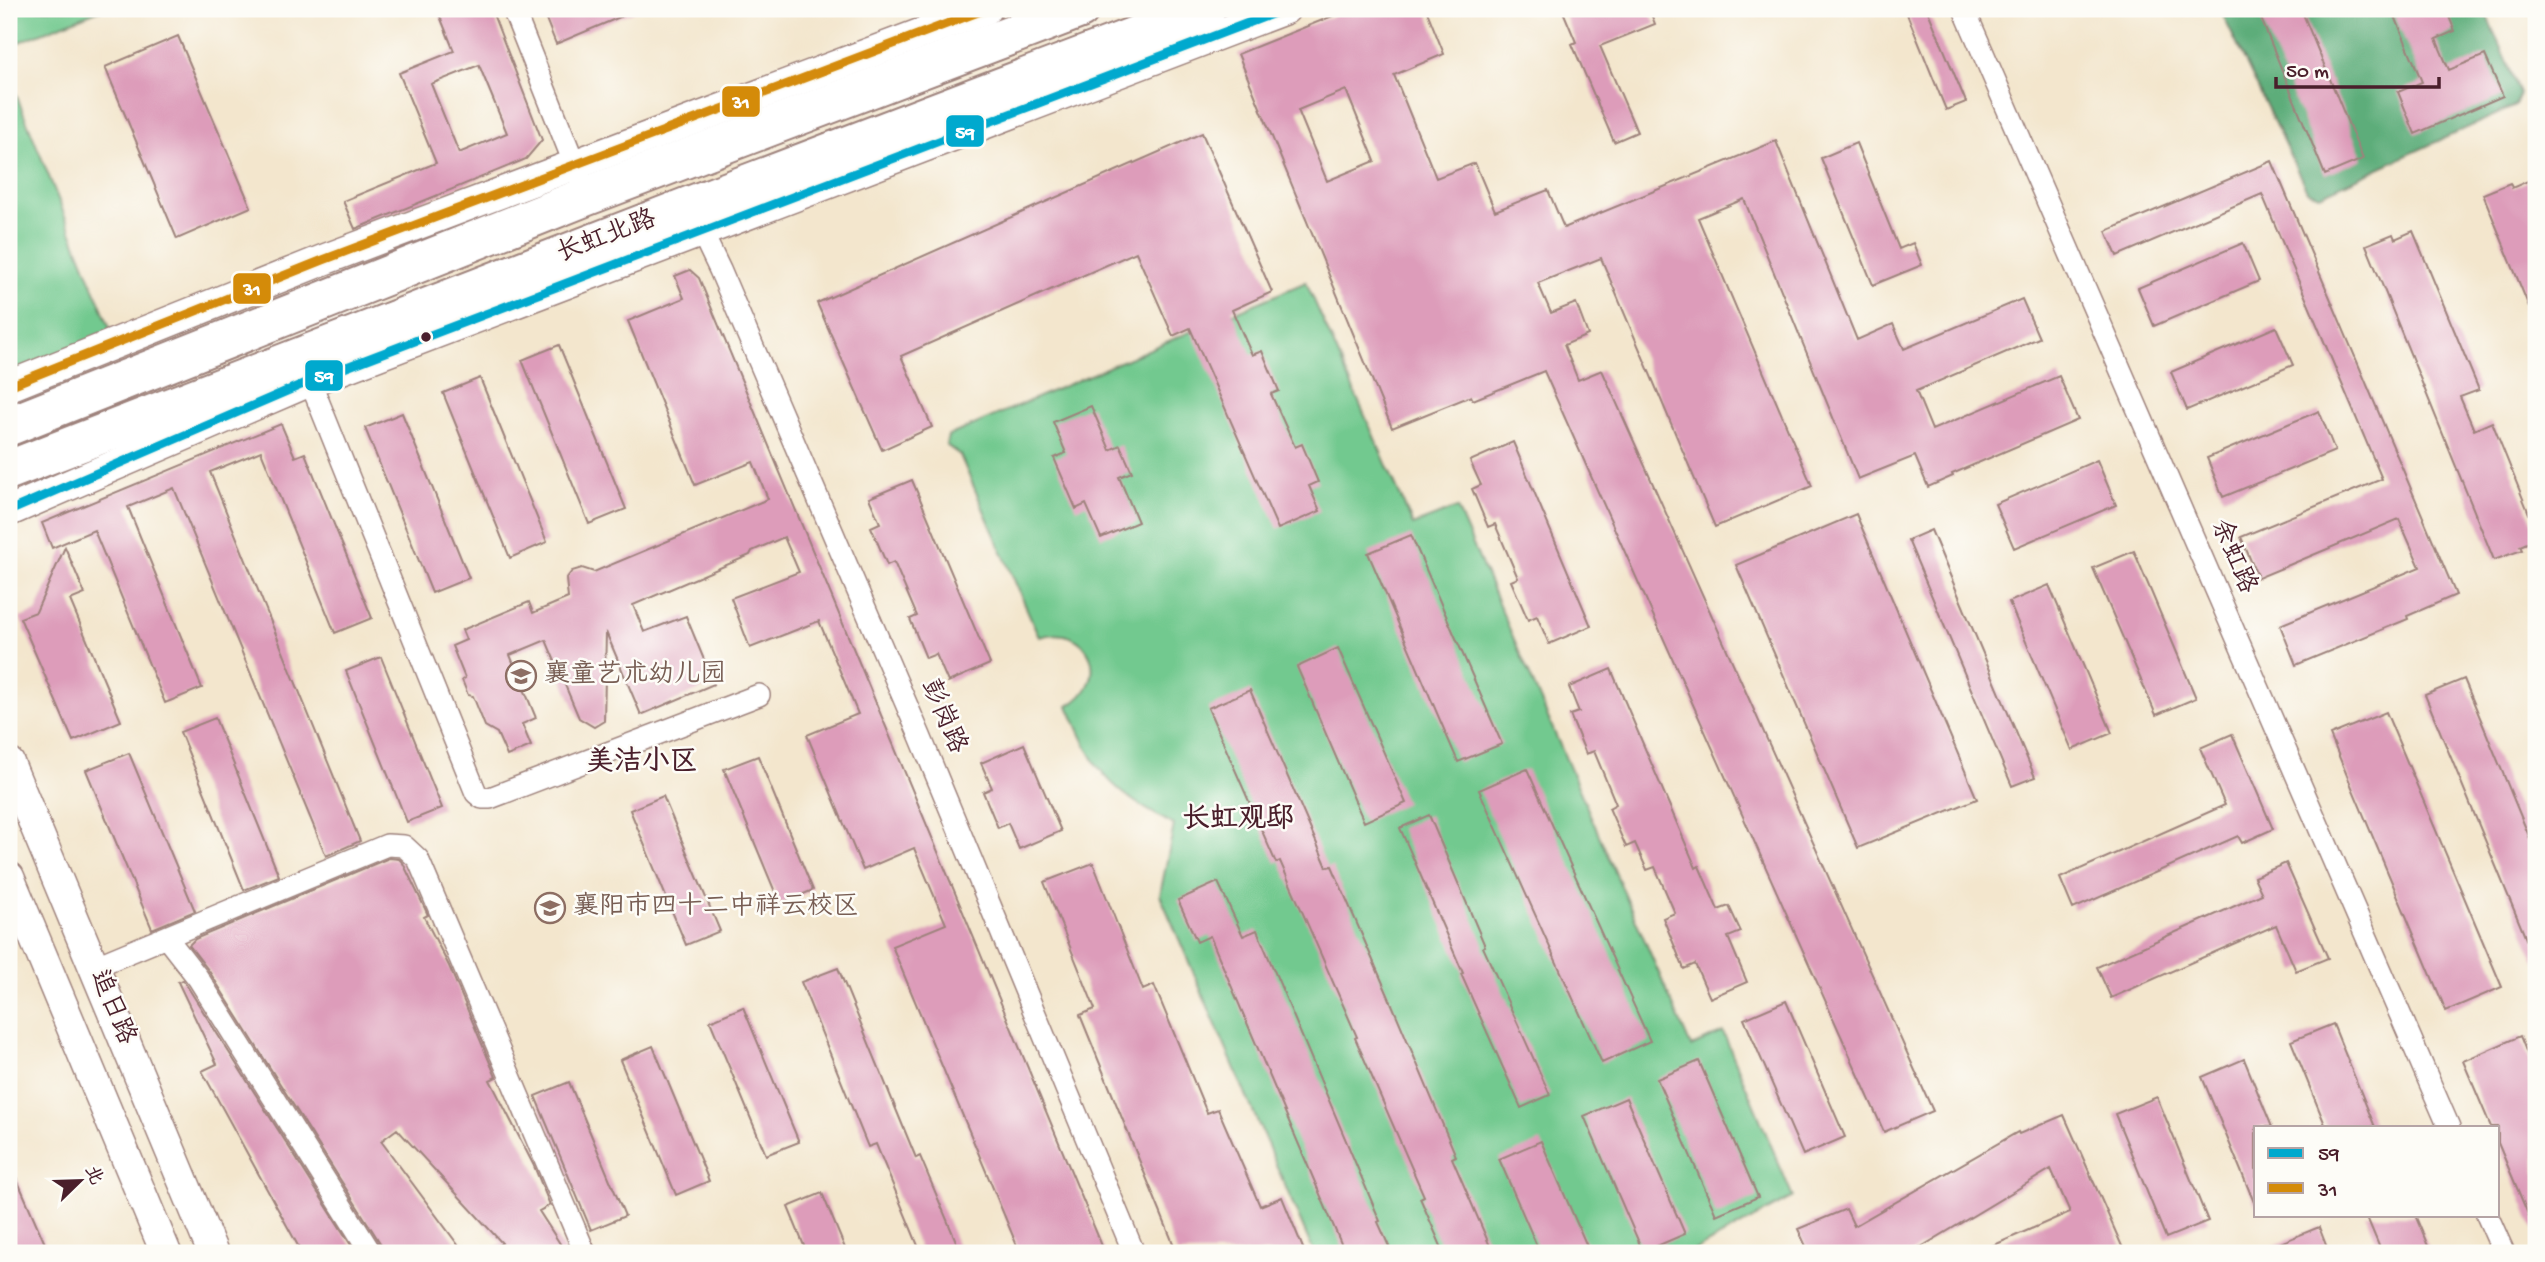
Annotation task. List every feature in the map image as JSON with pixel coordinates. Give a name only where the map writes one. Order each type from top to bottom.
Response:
[{"type":"highway","name":"长虹北路","points":[[9,426],[87,396],[580,180],[1080,9]]},
{"type":"highway","name":"长虹北路","points":[[9,470],[696,219],[1206,9]]},
{"type":"street","points":[[513,9],[580,180]]},
{"type":"street","points":[[9,386],[303,268],[580,180],[986,9]]},
{"type":"street","points":[[9,511],[696,219],[1285,9]]},
{"type":"street","name":"余虹路","points":[[1964,9],[2449,1126]]},
{"type":"street","name":"彭岗路","points":[[696,219],[920,736],[1134,1253]]},
{"type":"street","points":[[310,382],[476,793],[482,798],[490,798],[758,695]]},
{"type":"street","points":[[9,408],[87,396]]},
{"type":"street","name":"追日路","points":[[9,763],[213,1253]]},
{"type":"street","points":[[94,967],[387,845],[404,846],[418,859],[585,1253]]},
{"type":"street","name":"追日路","points":[[9,877],[166,1253]]},
{"type":"street","points":[[166,937],[198,978],[371,1253]]},
{"type":"street","points":[[2487,1216],[2504,1253]]},
{"type":"green space","points":[[9,9],[102,9],[9,46]]},
{"type":"green space","points":[[2220,9],[2484,9],[2520,93],[2515,106],[2320,195],[2307,191]]},
{"type":"green space","points":[[9,77],[116,343],[9,386]]},
{"type":"green space","points":[[1306,282],[1413,525],[1457,508],[1691,1047],[1723,1032],[1793,1197],[1690,1253],[1314,1253],[1160,895],[1174,825],[1122,792],[1093,758],[1068,706],[1082,695],[1090,682],[1090,656],[1083,645],[1072,637],[1057,634],[1039,637],[960,455],[946,445],[948,436]]},
{"type":"building","points":[[437,9],[491,9],[542,140],[526,159],[355,229],[343,201],[436,163],[399,73],[454,51]],"holes":[[[479,65],[507,133],[459,153],[431,84]]]},
{"type":"building","points":[[542,9],[639,9],[556,44]]},
{"type":"building","points":[[1350,9],[1426,9],[1444,54],[1394,75],[1436,178],[1475,163],[1495,211],[1548,190],[1564,228],[1776,141],[1857,340],[1893,324],[1904,349],[2022,299],[2039,338],[1916,391],[1932,430],[2059,376],[2078,420],[1928,487],[1915,456],[1858,479],[1744,199],[1698,218],[1812,486],[1715,527],[1601,258],[1538,283],[1551,313],[1576,303],[1588,335],[1564,345],[1578,380],[1602,370],[1933,1111],[1884,1132],[1544,371],[1473,400],[1471,396],[1392,428],[1238,54]],"holes":[[[1346,90],[1375,161],[1327,181],[1298,110]]]},
{"type":"building","points":[[1562,9],[1649,9],[1655,24],[1600,46],[1637,132],[1614,142],[1572,44],[1576,42]]},
{"type":"building","points":[[1905,9],[1927,9],[1966,102],[1946,110]]},
{"type":"building","points":[[2257,9],[2301,9],[2363,159],[2325,175]]},
{"type":"building","points":[[2392,9],[2446,9],[2455,31],[2436,39],[2449,70],[2485,55],[2503,96],[2415,134],[2398,92],[2422,82]]},
{"type":"building","points":[[178,36],[251,207],[177,239],[105,67]]},
{"type":"building","points":[[1202,133],[1272,292],[1232,310],[1252,355],[1262,351],[1279,391],[1271,394],[1295,447],[1302,444],[1318,482],[1309,486],[1320,511],[1278,529],[1190,328],[1173,336],[1136,252],[901,356],[932,427],[882,450],[817,303]]},
{"type":"building","points":[[1856,143],[1899,249],[1913,243],[1922,265],[1873,285],[1821,158]]},
{"type":"building","points":[[2272,161],[2456,595],[2407,616],[2408,619],[2296,665],[2280,625],[2420,567],[2399,519],[2258,578],[2241,537],[2382,479],[2262,194],[2117,256],[2106,231]]},
{"type":"building","points":[[2530,180],[2536,197],[2536,324],[2483,194],[2510,183],[2512,188]]},
{"type":"building","points":[[2413,231],[2479,390],[2460,397],[2474,430],[2492,422],[2536,531],[2536,539],[2520,546],[2522,550],[2494,560],[2366,245],[2393,234],[2395,239]]},
{"type":"building","points":[[2243,243],[2259,281],[2154,326],[2138,288]]},
{"type":"building","points":[[690,270],[699,278],[1105,1253],[1020,1253],[892,946],[946,924],[914,848],[863,870],[807,735],[858,714],[819,621],[750,648],[731,598],[799,572],[784,537],[752,551],[750,555],[633,605],[644,632],[686,616],[714,684],[641,715],[606,632],[604,721],[594,727],[579,718],[546,640],[510,655],[536,718],[522,724],[531,746],[507,756],[497,733],[485,726],[473,696],[468,695],[462,680],[465,678],[452,646],[466,640],[462,630],[529,602],[533,613],[568,598],[566,579],[572,571],[582,568],[594,572],[768,499],[753,462],[695,485],[628,321],[684,298],[675,276]]},
{"type":"building","points":[[2276,327],[2293,365],[2187,410],[2171,372]]},
{"type":"building","points":[[559,345],[626,509],[589,524],[522,360]]},
{"type":"building","points":[[480,378],[547,542],[510,558],[443,393]]},
{"type":"building","points":[[1091,406],[1110,450],[1120,445],[1132,472],[1119,477],[1138,522],[1101,538],[1086,504],[1076,509],[1054,458],[1066,453],[1053,422]]},
{"type":"building","points":[[2319,411],[2335,451],[2223,497],[2207,458]]},
{"type":"building","points":[[402,413],[469,578],[432,593],[365,428]]},
{"type":"building","points":[[281,424],[295,457],[305,453],[372,618],[335,633],[261,451],[210,472],[360,841],[326,856],[174,488],[128,507],[202,688],[165,703],[94,530],[52,548],[42,523]]},
{"type":"building","points":[[1513,442],[1591,626],[1549,644],[1537,616],[1528,620],[1511,581],[1518,578],[1495,524],[1488,527],[1472,489],[1481,485],[1470,461]]},
{"type":"building","points":[[2097,460],[2116,505],[2014,548],[1995,504]]},
{"type":"building","points":[[912,480],[990,664],[948,682],[936,654],[926,658],[910,619],[917,616],[894,562],[887,565],[871,527],[880,523],[869,498]]},
{"type":"building","points":[[1856,514],[1977,799],[1858,848],[1736,565]]},
{"type":"building","points":[[1931,530],[2035,777],[2012,786],[1908,540]]},
{"type":"building","points":[[1411,535],[1502,744],[1458,762],[1368,553]]},
{"type":"building","points":[[65,547],[85,594],[70,600],[121,721],[73,741],[20,618],[36,612]]},
{"type":"building","points":[[2134,551],[2196,698],[2156,715],[2093,568]]},
{"type":"building","points":[[2049,585],[2112,733],[2072,750],[2009,602]]},
{"type":"building","points":[[1338,648],[1406,803],[1364,822],[1297,667]]},
{"type":"building","points":[[381,657],[442,808],[407,822],[346,671]]},
{"type":"building","points":[[1611,669],[1696,868],[1699,866],[1718,910],[1729,906],[1741,932],[1728,937],[1747,982],[1710,998],[1695,964],[1684,969],[1663,918],[1675,913],[1655,867],[1647,870],[1635,843],[1626,847],[1609,808],[1616,804],[1594,751],[1586,754],[1570,715],[1579,712],[1569,687]]},
{"type":"building","points":[[2464,679],[2536,853],[2536,963],[2425,695]]},
{"type":"building","points":[[1250,690],[1327,867],[1332,866],[1391,1002],[1456,1156],[1452,1158],[1493,1253],[1444,1253],[1420,1198],[1424,1196],[1355,1038],[1357,1037],[1280,861],[1276,863],[1208,708]]},
{"type":"building","points":[[2386,712],[2502,987],[2446,1011],[2330,735]]},
{"type":"building","points":[[215,718],[279,876],[244,890],[180,732]]},
{"type":"building","points":[[2232,734],[2273,829],[2242,843],[2238,836],[2073,909],[2060,878],[2225,805],[2200,748]]},
{"type":"building","points":[[1024,744],[1061,831],[1019,849],[1008,823],[998,828],[983,792],[992,788],[981,763]]},
{"type":"building","points":[[129,753],[195,911],[152,929],[86,770]]},
{"type":"building","points":[[758,756],[813,890],[780,904],[724,769]]},
{"type":"building","points":[[1527,769],[1650,1041],[1602,1063],[1479,790]]},
{"type":"building","points":[[663,796],[720,931],[686,945],[630,810]]},
{"type":"building","points":[[1429,815],[1485,946],[1483,947],[1550,1095],[1521,1108],[1400,828]]},
{"type":"building","points":[[389,858],[399,859],[403,863],[428,915],[424,917],[449,966],[496,1077],[490,1080],[534,1166],[550,1205],[539,1211],[566,1253],[486,1253],[502,1243],[397,1129],[381,1141],[464,1253],[384,1253],[209,971],[189,945],[195,939]]},
{"type":"building","points":[[1093,863],[1143,990],[1154,985],[1207,1113],[1218,1109],[1260,1206],[1282,1197],[1305,1253],[1177,1253],[1080,1015],[1095,1009],[1044,882]]},
{"type":"building","points":[[2286,863],[2328,958],[2296,971],[2276,925],[2111,998],[2097,967],[2262,894],[2254,877]]},
{"type":"building","points":[[1218,882],[1243,936],[1257,930],[1392,1253],[1345,1253],[1210,936],[1197,942],[1178,900]]},
{"type":"building","points":[[838,968],[916,1158],[920,1156],[961,1253],[921,1253],[876,1144],[868,1147],[801,982]]},
{"type":"building","points":[[183,980],[356,1253],[302,1253],[202,1071],[217,1064],[178,982]]},
{"type":"building","points":[[1786,1001],[1845,1137],[1803,1155],[1744,1019]]},
{"type":"building","points":[[743,1007],[799,1142],[766,1155],[710,1021]]},
{"type":"building","points":[[2333,1024],[2375,1126],[2326,1126],[2291,1041]]},
{"type":"building","points":[[2520,1036],[2536,1076],[2536,1233],[2500,1148],[2500,1126],[2491,1126],[2463,1061]]},
{"type":"building","points":[[653,1046],[709,1181],[676,1195],[620,1060]]},
{"type":"building","points":[[2244,1059],[2272,1126],[2254,1126],[2254,1202],[2202,1077]]},
{"type":"building","points":[[1699,1061],[1758,1197],[1716,1215],[1657,1079]]},
{"type":"building","points":[[569,1082],[625,1216],[591,1230],[535,1096]]},
{"type":"building","points":[[2157,1097],[2208,1221],[2166,1238],[2115,1114]]},
{"type":"building","points":[[1626,1098],[1685,1234],[1643,1252],[1584,1116]]},
{"type":"building","points":[[2064,1115],[2125,1253],[1976,1253],[2070,1212],[2051,1169],[1911,1253],[1809,1253],[1798,1229],[1846,1209],[1854,1226],[2018,1132],[2019,1134]]},
{"type":"building","points":[[1541,1141],[1590,1253],[1540,1253],[1499,1159]]},
{"type":"building","points":[[9,1161],[49,1253],[9,1253]]},
{"type":"building","points":[[822,1193],[847,1253],[807,1253],[788,1207]]},
{"type":"building","points":[[2366,1216],[2415,1216],[2431,1253],[2382,1253]]},
{"type":"building","points":[[2319,1227],[2329,1253],[2256,1253]]},
{"type":"transit line","name":"31","points":[[9,386],[323,260],[986,9]]},
{"type":"transit line","name":"59","points":[[9,511],[310,381],[1285,9]]},
{"type":"place","name":"襄童艺术幼儿园","points":[[521,676]]},
{"type":"place","name":"襄阳市四十二中祥云校区","points":[[550,908]]},
{"type":"district","name":"美洁小区","points":[[642,763]]},
{"type":"district","name":"长虹观邸","points":[[1238,820]]}]
